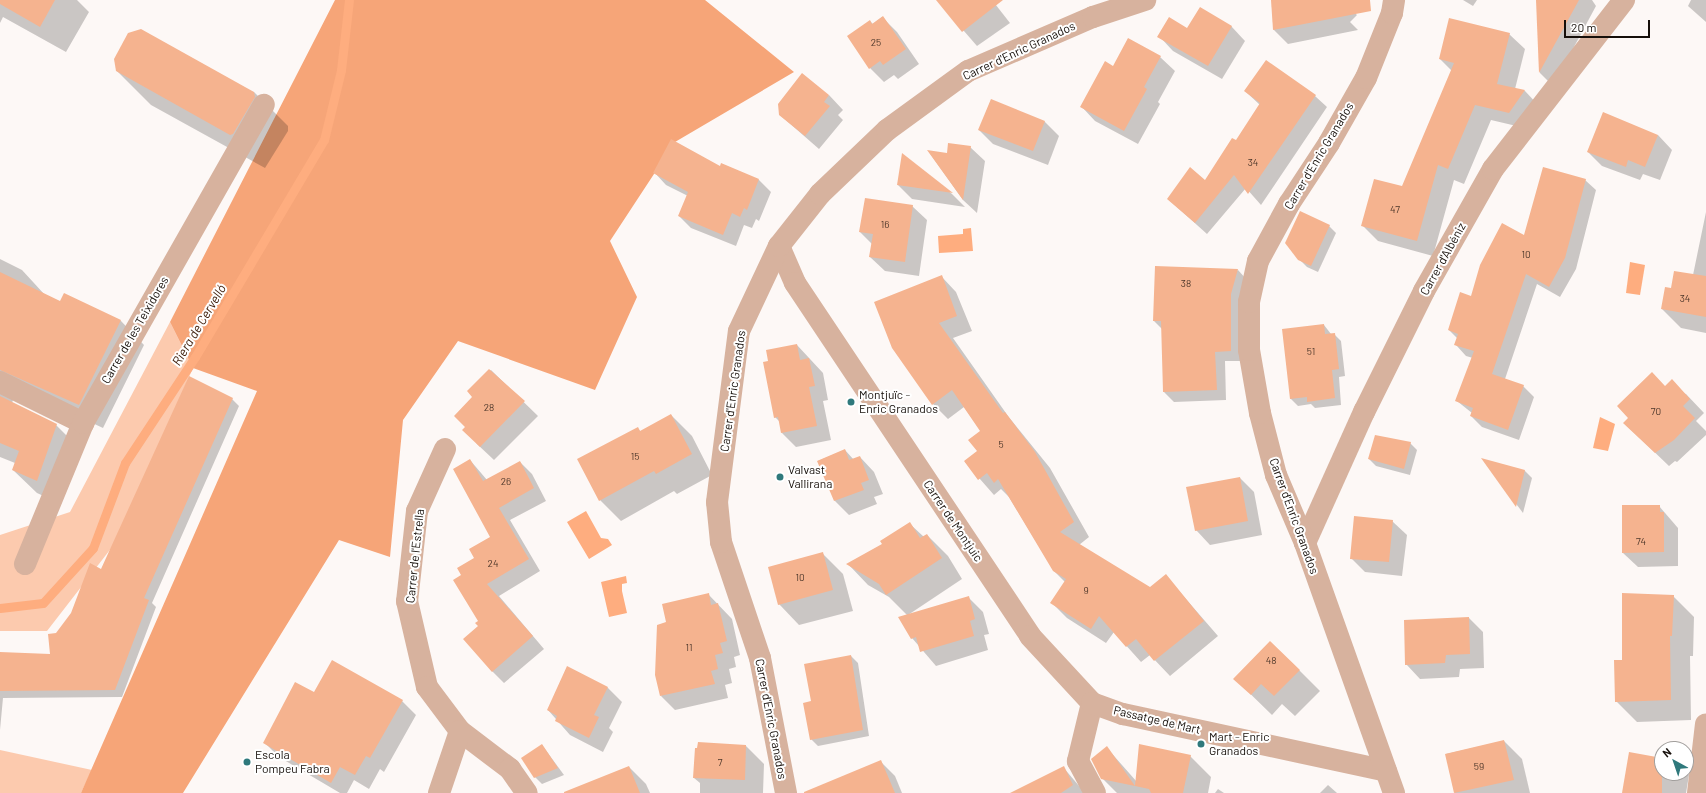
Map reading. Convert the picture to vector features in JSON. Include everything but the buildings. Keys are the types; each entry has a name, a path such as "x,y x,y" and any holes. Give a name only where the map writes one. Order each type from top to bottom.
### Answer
{"street":[{"name":"Carrer d'Enric Granados","path":"786,793 760,658 721,542 717,502 739,331 778,246 820,194 887,130 968,71 1093,17 1144,0"},
{"name":"Carrer d'Enric Granados","path":"1394,0 1392,13 1366,78 1329,143 1289,204 1258,261 1249,302 1249,350 1260,414 1276,475 1305,543 1394,793"},
{"name":"Carrer d'Albéniz","path":"1305,543 1364,412 1424,291 1493,169 1624,0"},
{"name":"Carrer de les Teixidores","path":"25,564 83,422 264,105"},
{"name":"Carrer de Montjuic","path":"778,246 795,283 1030,636 1092,703"},
{"path":"0,382 83,422"},
{"name":"Carrer de l'Estrella","path":"445,448 417,510 407,601 427,687 460,732 510,769 527,793"},
{"path":"1092,703 1078,761 1095,793"},
{"name":"Passatge de Mart","path":"1092,703 1123,714 1386,771"},
{"path":"1698,793 1706,724"},
{"path":"439,793 460,732"}],"shaded area":[{"path":"335,0 705,0 794,72 675,142 610,241 637,297 595,390 458,341 403,420 390,557 339,540 183,793 81,793 257,391 193,368 170,322"},
{"path":"971,228 973,251 939,253 938,236 963,234 963,229"},
{"path":"1630,262 1645,265 1640,295 1626,293"},
{"path":"170,322 193,368 116,542 47,631 0,631 0,535 70,512"},
{"path":"1600,417 1615,424 1608,451 1593,448"},
{"path":"586,511 601,538 608,539 612,545 589,559 567,522"},
{"path":"626,576 627,583 622,584 622,591 627,613 609,617 601,582"},
{"path":"0,750 92,770 81,793 0,793"}],"waterway":[{"name":"Riera de Cervelló","path":"0,608 43,603 93,548 125,463 195,357 324,140 341,70 349,0"}],"place":[{"name":"Montjuïc - Enric Granados","path":"851,402"},
{"name":"Valvast Vallirana","path":"780,477"},
{"name":"Mart - Enric Granados","path":"1201,744"},
{"name":"Escola Pompeu Fabra","path":"247,762"}]}
